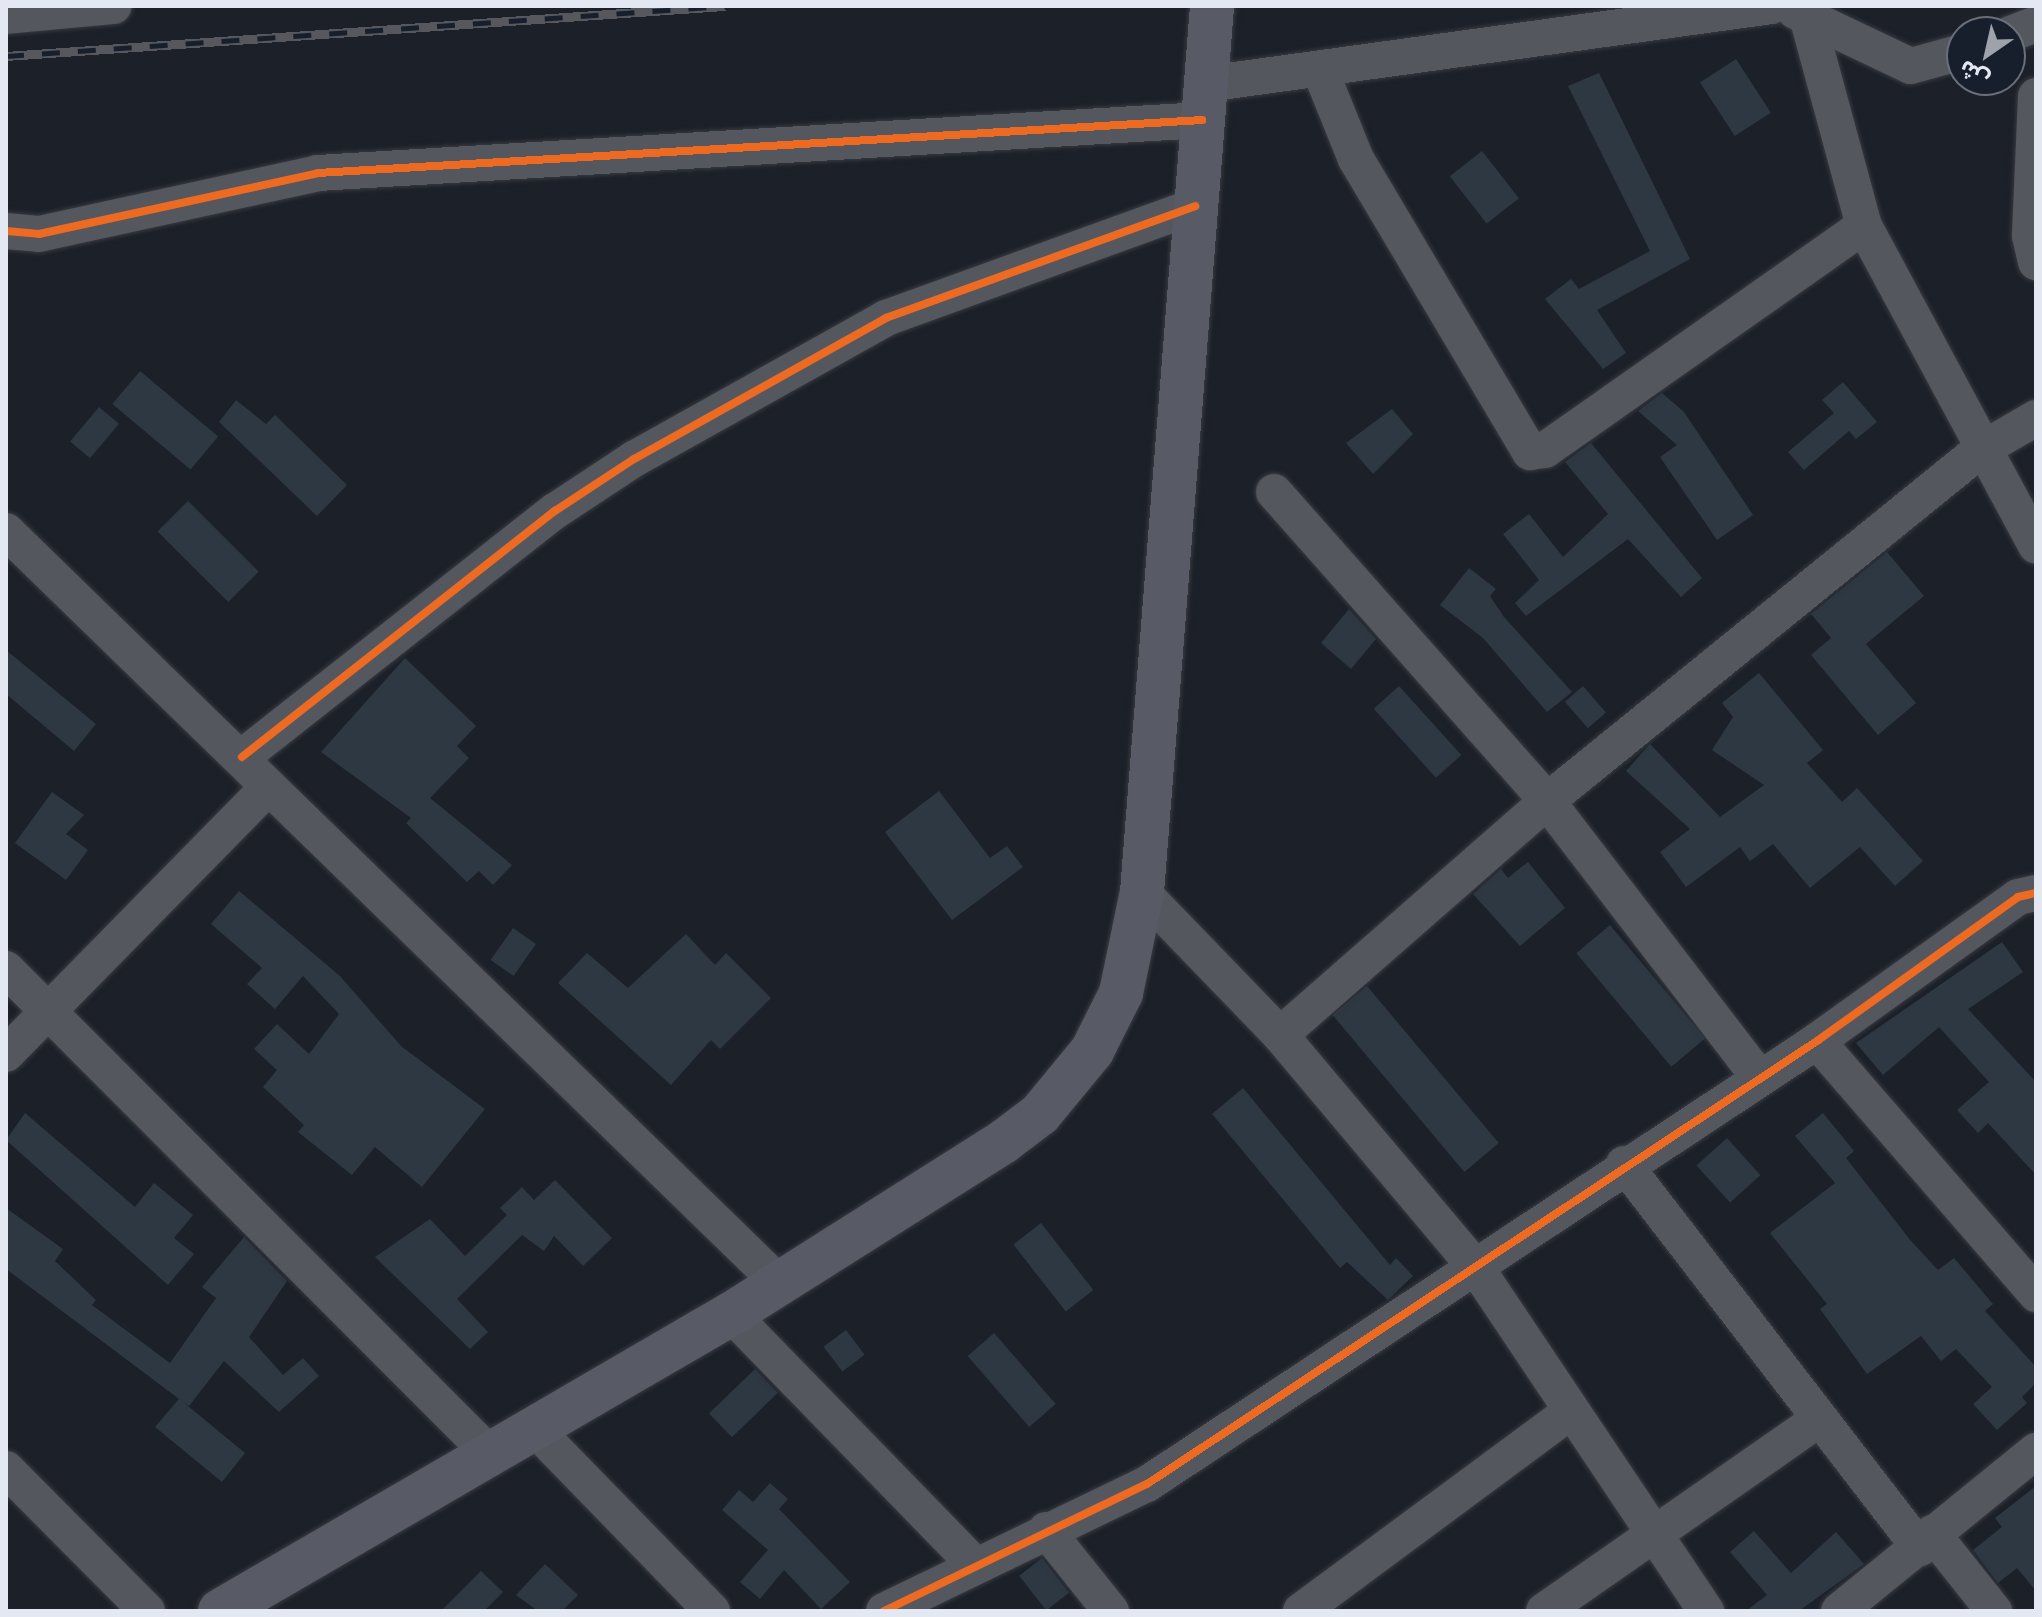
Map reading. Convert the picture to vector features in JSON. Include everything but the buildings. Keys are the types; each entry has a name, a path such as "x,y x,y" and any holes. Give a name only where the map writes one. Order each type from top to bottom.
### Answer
{"main road":[{"path":"221,1611 780,1284 1003,1142 1069,1084 1121,993 1142,892 1212,6"}],"street":[{"path":"6,16 114,6"},
{"path":"6,231 53,231 318,173 1204,102 1320,70 1772,6"},
{"path":"1795,13 1911,66 1946,56"},
{"path":"1795,13 1864,226 1979,451 2036,546"},
{"path":"1320,70 1356,159 1530,452 1545,450 1864,226"},
{"path":"2036,96 2030,236 2036,262"},
{"path":"242,757 555,511 634,459 886,318 1195,206"},
{"path":"1280,1035 1547,801 1979,451 2036,418"},
{"path":"1274,492 1547,801 1759,1077"},
{"path":"6,531 242,757 268,787 780,1284"},
{"path":"6,1054 268,787"},
{"path":"1142,892 1280,1035 1477,1269 1653,1537 1706,1611"},
{"path":"884,1611 972,1562 1147,1484 1477,1269 1624,1164 1817,1041 2018,897 2036,893"},
{"path":"6,969 491,1455"},
{"path":"1817,1041 2036,1294"},
{"path":"1624,1164 1819,1419 1926,1540 1994,1611"},
{"path":"731,1314 972,1562"},
{"path":"1301,1611 1571,1411"},
{"path":"1544,1611 1819,1419"},
{"path":"535,1429 712,1611"},
{"path":"1839,1611 2036,1451"},
{"path":"6,1469 147,1611"},
{"path":"1046,1530 1111,1611"}],"railway":[{"path":"6,56 725,6"}],"cycle path":[{"path":"6,231 39,234 318,173 1202,120"},
{"path":"242,757 555,511 634,459 886,318 1195,206"},
{"path":"884,1611 1147,1484 1817,1041 2018,897 2036,893"}]}
